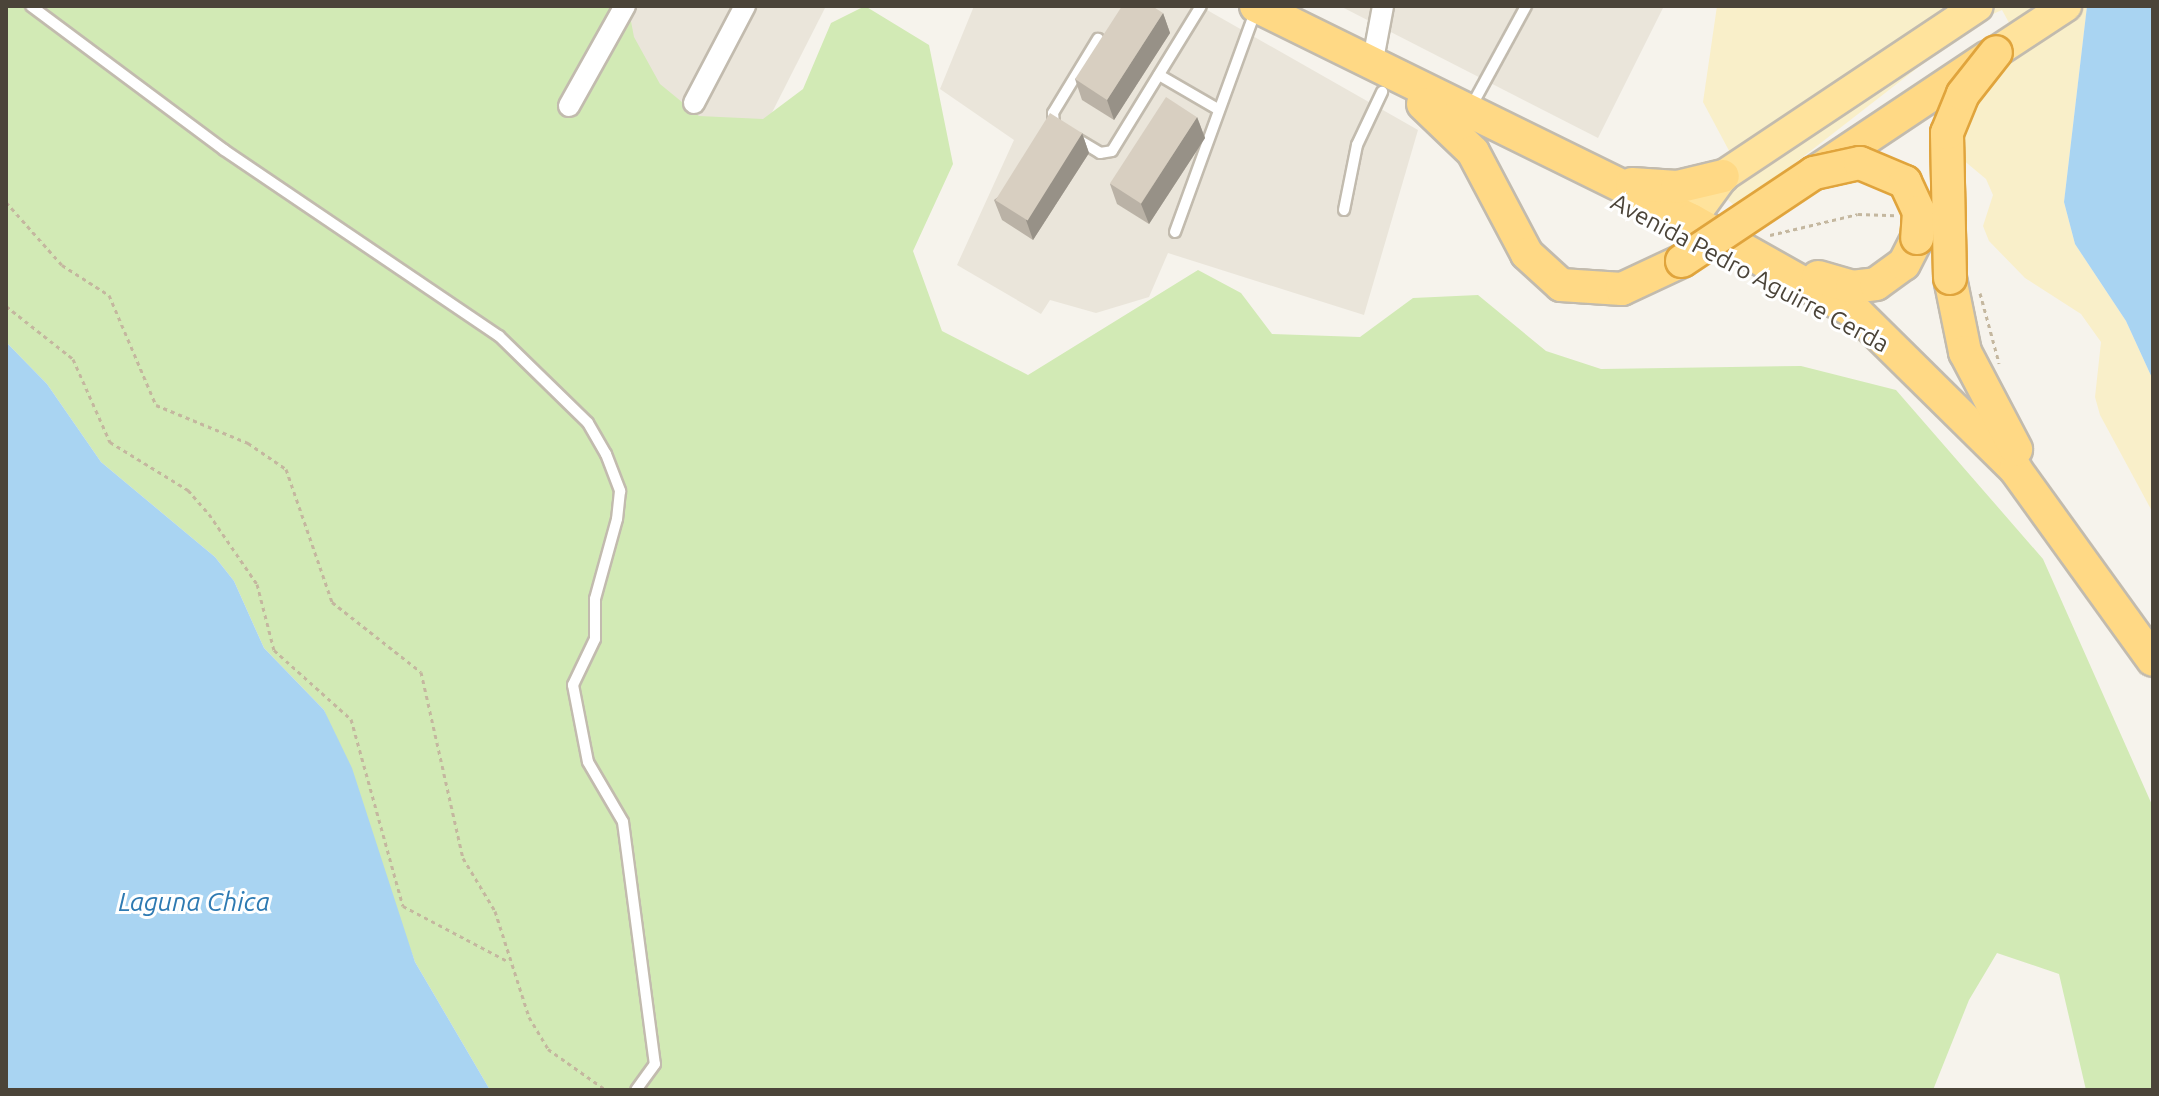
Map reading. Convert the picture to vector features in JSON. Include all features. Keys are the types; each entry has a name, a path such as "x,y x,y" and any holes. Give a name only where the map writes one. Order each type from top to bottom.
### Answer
{"highway":[{"path":"1256,6 1298,28 1377,79 1460,155 1543,273 1581,292 1622,289 1687,239 1814,173 1996,52"},
{"path":"1996,52 1963,94 1947,133 1964,283 1965,352 2042,502"},
{"name":"Avenida Pedro Aguirre Cerda","path":"1377,79 1456,107 1610,179 1687,239 1789,270 1858,314 1898,352"},
{"name":"Avenida Pedro Aguirre Cerda","path":"1456,107 1534,160 1898,352"},
{"path":"1789,270 1842,285 1876,284 1904,264 1914,228 1917,202 1889,170 1860,163 1814,173"},
{"path":"1610,179 1661,187 1723,176"},
{"path":"1898,352 1989,439 2042,502 2153,660"}],"main road":[{"path":"1687,239 1723,176 1978,6"},
{"path":"1996,52 2066,6"}],"street":[{"path":"569,106 625,6"},
{"path":"694,103 745,6"},
{"path":"1377,79 1383,6"}],"lane":[{"path":"31,6 224,150 499,336 588,423 606,454 620,491 617,519 597,587 595,639 573,685 588,762 623,822 655,1064 636,1090"},
{"path":"1098,39 1052,120 1089,146 1112,151 1201,6"},
{"path":"1175,232 1216,108 1256,6"},
{"path":"1456,107 1526,6"},
{"path":"1159,75 1216,108"},
{"path":"1344,210 1357,145 1377,79"}],"path":[{"path":"6,202 62,265 109,295 156,405 248,443 286,469 332,602 421,672 463,858 495,911 509,962 548,1049 606,1090"},
{"path":"1758,232 1801,232 1871,213 1914,228"},
{"path":"1964,283 2004,378"},
{"path":"6,306 73,359 110,442 188,490 209,514 257,584 274,650 351,719 403,906 509,962"}],"shaded area":[{"path":"601,6 826,6 756,144 697,154"},
{"path":"974,6 1200,6 1418,130 1364,315 1168,253 1149,297 1096,313 1050,300 1041,314 957,265 1014,140 940,89"},
{"path":"1340,6 1664,6 1598,138"}],"green space":[{"path":"6,6 628,6 634,37 660,84 699,116 763,119 803,89 831,23 865,6 929,45 953,164 913,251 942,331 1028,375 1198,270 1241,293 1272,334 1360,337 1413,298 1478,295 1546,351 1601,369 1801,366 1896,390 2043,559 2153,807 2153,1090 2086,1090 2059,974 1997,953 1969,1000 1933,1090 490,1090 415,962 324,710 264,648 234,581 215,557 101,462 47,384 6,342"}],"sand":[{"path":"1717,6 2087,6 2064,202 2075,244 2126,321 2153,380 2153,513 2100,415 2095,397 2101,342 2081,314 2025,278 1989,241 1983,226 1993,195 1986,179 1944,144 2013,30 2002,10 1979,20 1737,208 1726,198 1734,160 1703,102"}],"water":[{"path":"2087,6 2153,6 2153,380 2126,321 2075,244 2064,202"},
{"name":"Laguna Chica","path":"6,342 47,384 101,462 215,557 234,581 264,648 324,710 352,768 415,962 490,1090 6,1090"}],"building":[{"path":"1122,6 1152,6 1163,13 1107,100 1075,79"},
{"path":"1166,97 1197,117 1141,204 1110,183"},
{"path":"1050,113 1082,133 1028,220 995,200"}]}
